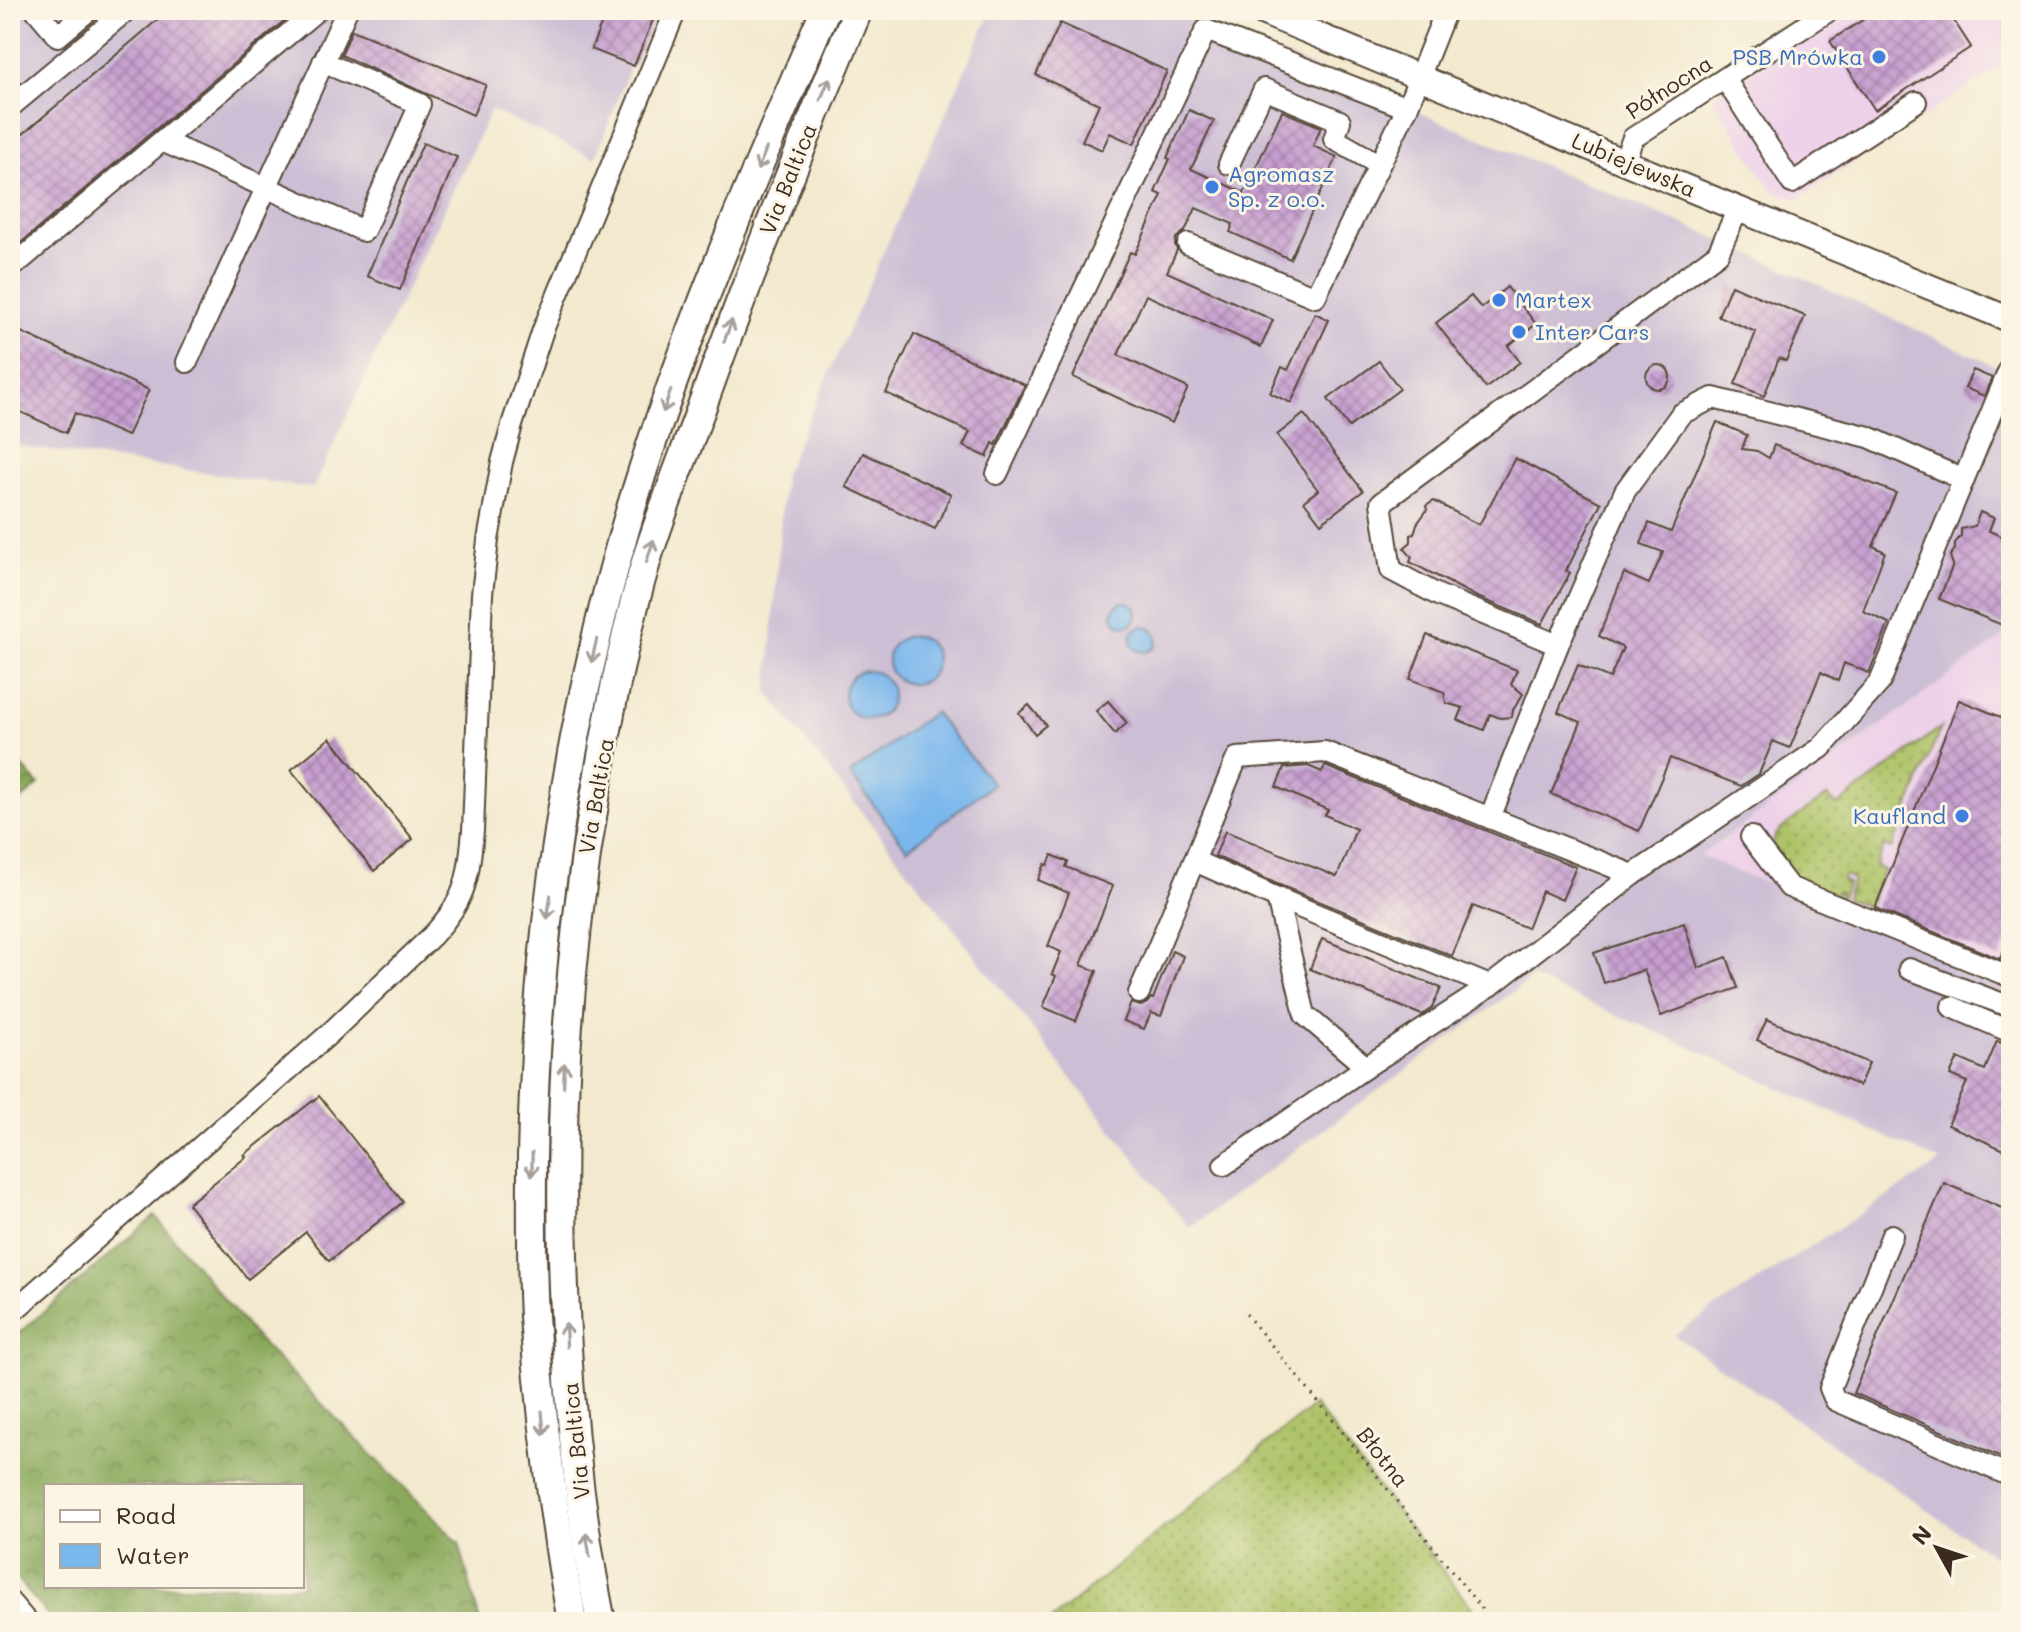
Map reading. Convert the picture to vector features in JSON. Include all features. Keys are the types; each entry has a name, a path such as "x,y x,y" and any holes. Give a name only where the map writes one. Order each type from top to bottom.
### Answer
{"highway":[{"name":"Via Baltica","path":"572,1622 545,1441 534,1314 532,1232 536,1043 546,929 560,828 594,648 637,490 693,328 825,10"},
{"name":"Via Baltica","path":"601,1622 571,1412 562,1222 566,1044 587,846 604,743 648,555 735,313 858,10"}],"main road":[{"name":"Lubiejewska","path":"1257,10 2011,320"}],"street":[{"path":"36,10 58,36 89,10"},
{"path":"10,107 127,10"},
{"path":"10,269 317,10"},
{"path":"187,362 347,10"},
{"path":"10,1314 328,1035 433,935 461,898 470,862 473,831 482,594 502,462 543,330 676,10"},
{"path":"1188,244 1315,297 1407,108 1446,10"},
{"name":"Północna","path":"1624,161 1633,138 1830,10"},
{"path":"997,474 1206,30 1407,108"},
{"path":"162,141 364,231 420,104 323,62"},
{"path":"1725,79 1792,183 1916,102"},
{"path":"1229,164 1264,89 1340,121 1334,139 1378,164"},
{"path":"1558,645 1438,595 1391,570 1381,503 1718,253 1738,209"},
{"path":"1224,1165 1490,986 1633,875 1821,748 1880,682 2011,365"},
{"path":"1490,818 1558,645 1625,491 1681,414 1713,398 1869,437 1964,480"},
{"path":"1139,993 1237,758 1325,752 1633,875"},
{"path":"1751,837 1789,887 2011,977"},
{"path":"1195,861 1490,986"},
{"path":"1277,898 1305,1015 1366,1067"},
{"path":"1909,969 2011,1007"},
{"path":"1952,1007 2011,1032"},
{"path":"1892,1235 1830,1388 1835,1400 2011,1476"},
{"path":"10,1602 27,1622"}],"path":[{"name":"Błotna","path":"1246,1314 1492,1622"}],"shaded area":[{"path":"10,10 652,10 595,158 491,110 313,488 10,445"},
{"path":"992,10 1178,10 1705,233 2011,373 2011,615 2003,637 1700,856 2011,984 2011,1568 1674,1335 1941,1162 1532,978 1189,1228 768,693 784,474"},
{"path":"1847,10 2011,10 2011,60 1797,199 1772,191 1712,97"},
{"path":"2011,615 2011,984 1700,856 2002,638"}],"green space":[{"path":"1941,727 1892,849 1884,846 1876,866 1884,870 1868,907 1846,899 1853,879 1845,875 1842,880 1848,883 1841,900 1838,899 1840,893 1837,892 1835,898 1792,878 1776,857 1779,854 1774,854 1776,835 1827,796 1837,806"},
{"path":"10,752 39,785 10,809"},
{"path":"155,1216 252,1333 459,1543 480,1622 54,1622 10,1571 10,1341"},
{"path":"1314,1405 1483,1622 1049,1622"}],"water":[{"path":"1125,602 1134,605 1137,614 1134,623 1125,626 1116,623 1113,614 1116,605"},
{"path":"1144,626 1153,630 1157,639 1153,648 1144,652 1135,648 1131,639 1135,630"},
{"path":"912,636 929,643 936,660 929,677 912,684 895,677 888,660 895,643"},
{"path":"868,671 885,678 892,695 885,712 868,719 851,712 844,695 851,678"},
{"path":"934,712 993,784 907,849 850,774"}],"building":[{"path":"169,10 297,10 10,252 10,145"},
{"path":"607,10 657,10 634,66 591,49"},
{"path":"1878,10 1947,10 1971,47 1875,110 1830,41"},
{"path":"1060,23 1167,71 1134,144 1110,133 1102,150 1082,141 1099,104 1036,75"},
{"path":"352,30 486,85 473,115 341,55"},
{"path":"1189,110 1214,121 1191,169 1244,193 1282,111 1321,127 1313,146 1337,157 1290,259 1230,232 1233,224 1196,208 1185,231 1176,238 1177,250 1167,272 1273,320 1261,347 1146,295 1118,355 1188,388 1172,423 1073,377 1130,252 1135,254 1162,195 1155,192"},
{"path":"423,143 457,157 400,290 367,276"},
{"path":"1731,285 1805,316 1786,361 1779,358 1764,396 1735,384 1756,332 1718,316"},
{"path":"1507,287 1536,324 1508,346 1520,362 1486,388 1436,323 1471,296 1481,308"},
{"path":"1315,313 1329,320 1291,403 1270,393 1282,367 1288,370"},
{"path":"10,327 149,390 127,436 75,413 66,433 10,407"},
{"path":"914,334 1025,385 987,457 963,446 970,432 886,393"},
{"path":"1379,361 1400,389 1349,427 1328,399"},
{"path":"1658,365 1669,372 1670,377 1663,388 1658,389 1647,382 1646,377 1653,366"},
{"path":"1973,370 1992,378 1984,396 1965,388"},
{"path":"1304,414 1363,491 1321,523 1304,501 1318,490 1277,435"},
{"path":"1717,422 1747,435 1742,449 1757,451 1769,458 1774,445 1896,493 1873,546 1885,552 1863,611 1889,623 1869,673 1844,663 1838,681 1821,672 1790,748 1773,741 1759,774 1741,786 1670,758 1639,831 1551,794 1581,722 1558,712 1578,665 1610,678 1623,648 1599,636 1624,573 1649,584 1663,552 1641,544 1649,523 1671,532"},
{"path":"863,453 951,494 935,529 846,487"},
{"path":"1515,458 1601,503 1566,571 1570,573 1542,624 1475,596 1410,562 1412,557 1404,548 1411,542 1411,535 1427,510 1426,506 1434,501 1479,525"},
{"path":"1980,512 1994,518 1989,531 2011,540 2011,604 2002,625 1939,599 1953,565 1950,556 1961,536 1961,529 1975,526"},
{"path":"1427,635 1517,670 1511,684 1523,694 1512,717 1500,718 1490,714 1484,730 1458,720 1463,708 1446,703 1444,692 1410,679"},
{"name":"Kaufland","path":"1959,700 2011,721 2011,933 2000,959 1875,908"},
{"path":"1108,701 1127,723 1115,734 1096,711"},
{"path":"1029,705 1046,725 1035,734 1019,713"},
{"path":"330,738 413,839 374,871 291,770"},
{"path":"1308,766 1322,772 1325,766 1576,867 1562,900 1542,891 1527,928 1473,906 1452,956 1215,856 1225,831 1337,877 1356,829 1325,815 1328,810 1276,787 1284,768"},
{"path":"1052,855 1068,862 1066,867 1113,886 1081,965 1097,971 1076,1021 1043,1007 1056,976 1052,974 1061,952 1048,946 1069,893 1038,880"},
{"path":"1684,923 1698,968 1727,957 1738,988 1661,1016 1644,970 1604,983 1594,953"},
{"path":"1322,939 1441,988 1432,1008 1422,1015 1310,969"},
{"path":"1172,951 1183,956 1161,1016 1151,1013 1144,1029 1124,1021 1131,1003 1141,1006 1153,999"},
{"path":"1767,1019 1869,1063 1859,1086 1757,1040"},
{"path":"1997,1041 2011,1047 2011,1153 1948,1125 1967,1082 1950,1075 1958,1058 1985,1070"},
{"path":"319,1096 403,1202 329,1261 306,1232 248,1279 188,1204"},
{"path":"1944,1183 2011,1212 2011,1461 1853,1393"}],"place":[{"name":"PSB Mrówka","path":"1879,57"},
{"name":"Agromasz Sp. z o.o.","path":"1212,187"},
{"name":"Martex","path":"1499,300"},
{"name":"Inter Cars","path":"1519,332"},
{"name":"Kaufland","path":"1962,816"}]}
